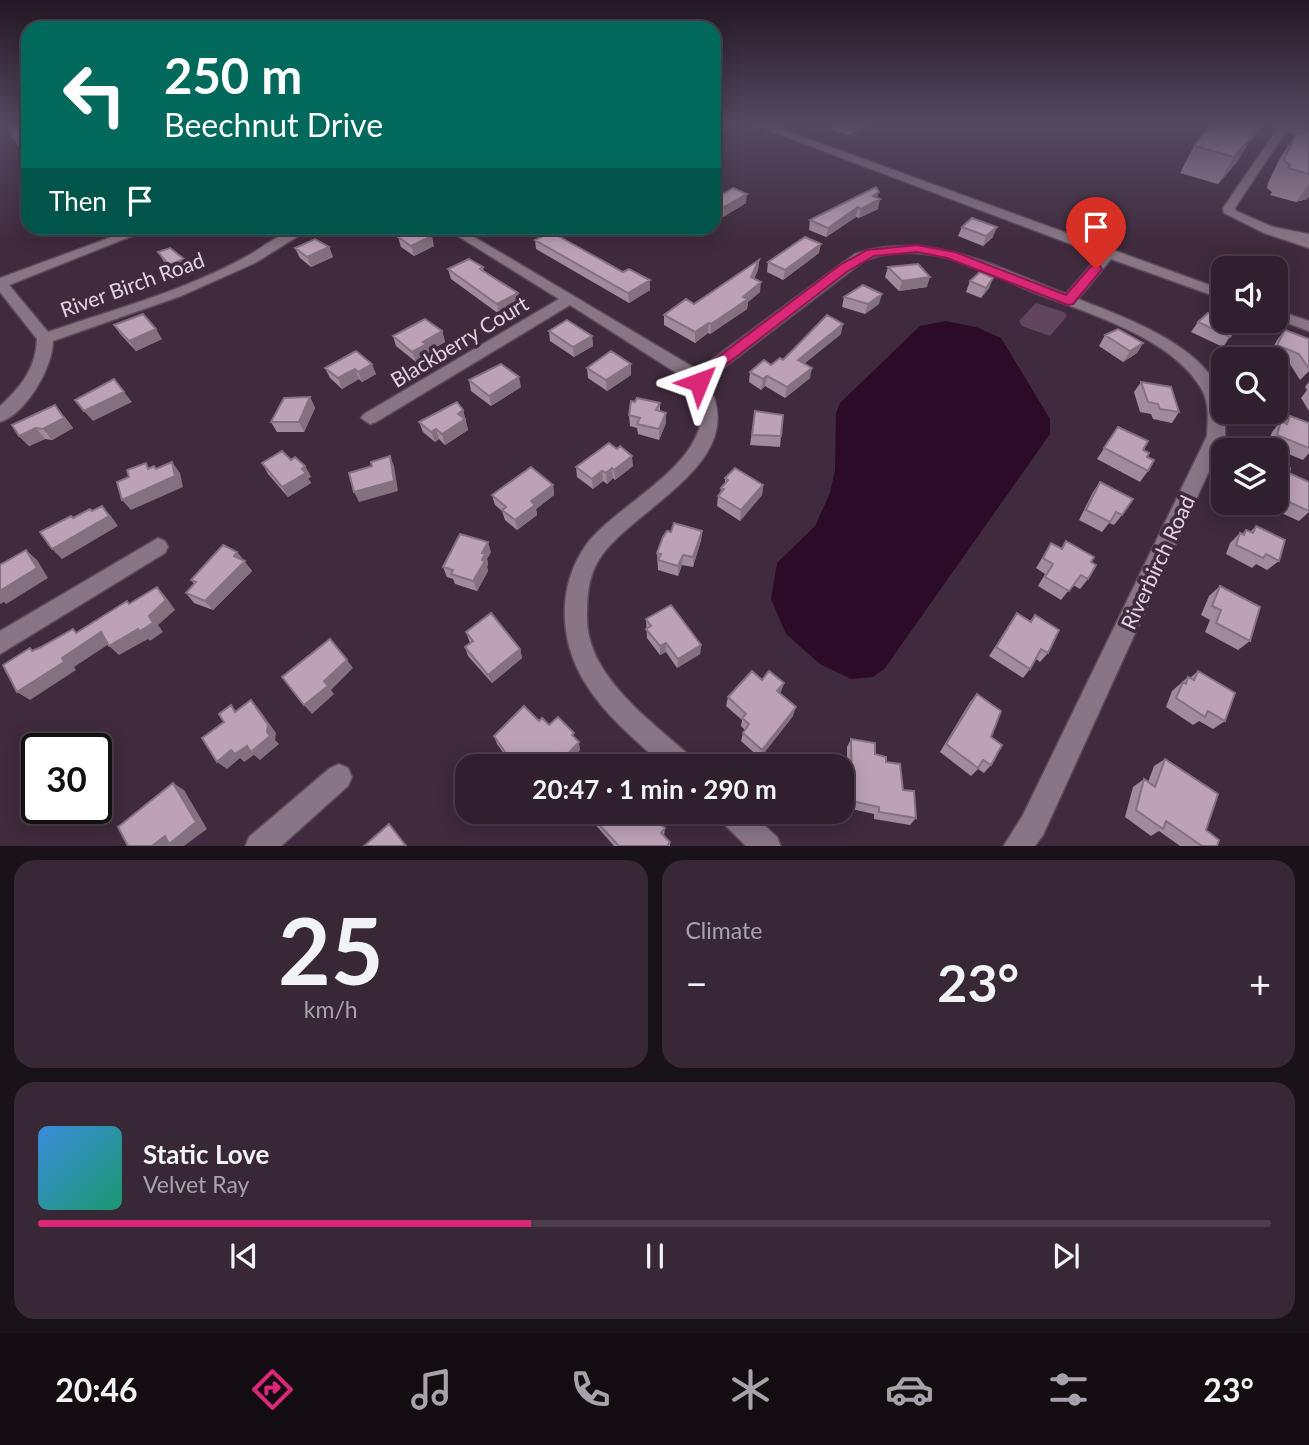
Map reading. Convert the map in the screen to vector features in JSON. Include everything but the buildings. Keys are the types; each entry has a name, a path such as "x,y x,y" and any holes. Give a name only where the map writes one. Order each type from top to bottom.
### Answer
{"street":[{"path":"865,164 1211,291"},
{"path":"1258,164 1229,208 1230,213 1235,218 1309,244"},
{"path":"1269,230 1309,238"},
{"path":"0,416 15,402 41,366 46,338 0,283 127,235"},
{"name":"River Birch Road","path":"46,338 132,310 215,276 292,235"},
{"path":"464,235 685,368 697,379 711,417 709,433 701,450 689,465 604,537 592,551 577,591 577,634 584,658 609,695 670,754"},
{"name":"Riverbirch Road","path":"697,379 860,257 883,250 917,249 950,255 1144,333 1180,355 1208,384 1217,404 1219,423 1210,449 1039,812 1017,846"},
{"path":"1068,301 1109,253"},
{"name":"Blackberry Court","path":"370,418 570,299"},
{"path":"1288,318 1309,326"},
{"path":"0,642 158,547"},
{"path":"259,846 339,777"},
{"path":"743,824 767,846"}],"shaded area":[{"path":"1036,303 1064,312 1067,316 1050,336 1022,326 1019,321"},
{"path":"946,321 976,327 1001,338 1050,419 1050,434 885,668 873,677 851,679 820,664 786,634 771,599 777,563 815,526 830,493 835,470 836,413 840,403 920,326"}],"route":[{"path":"699,382 697,379 844,268 860,257 872,253 901,248 950,255 974,262 1068,301 1096,269"}]}
